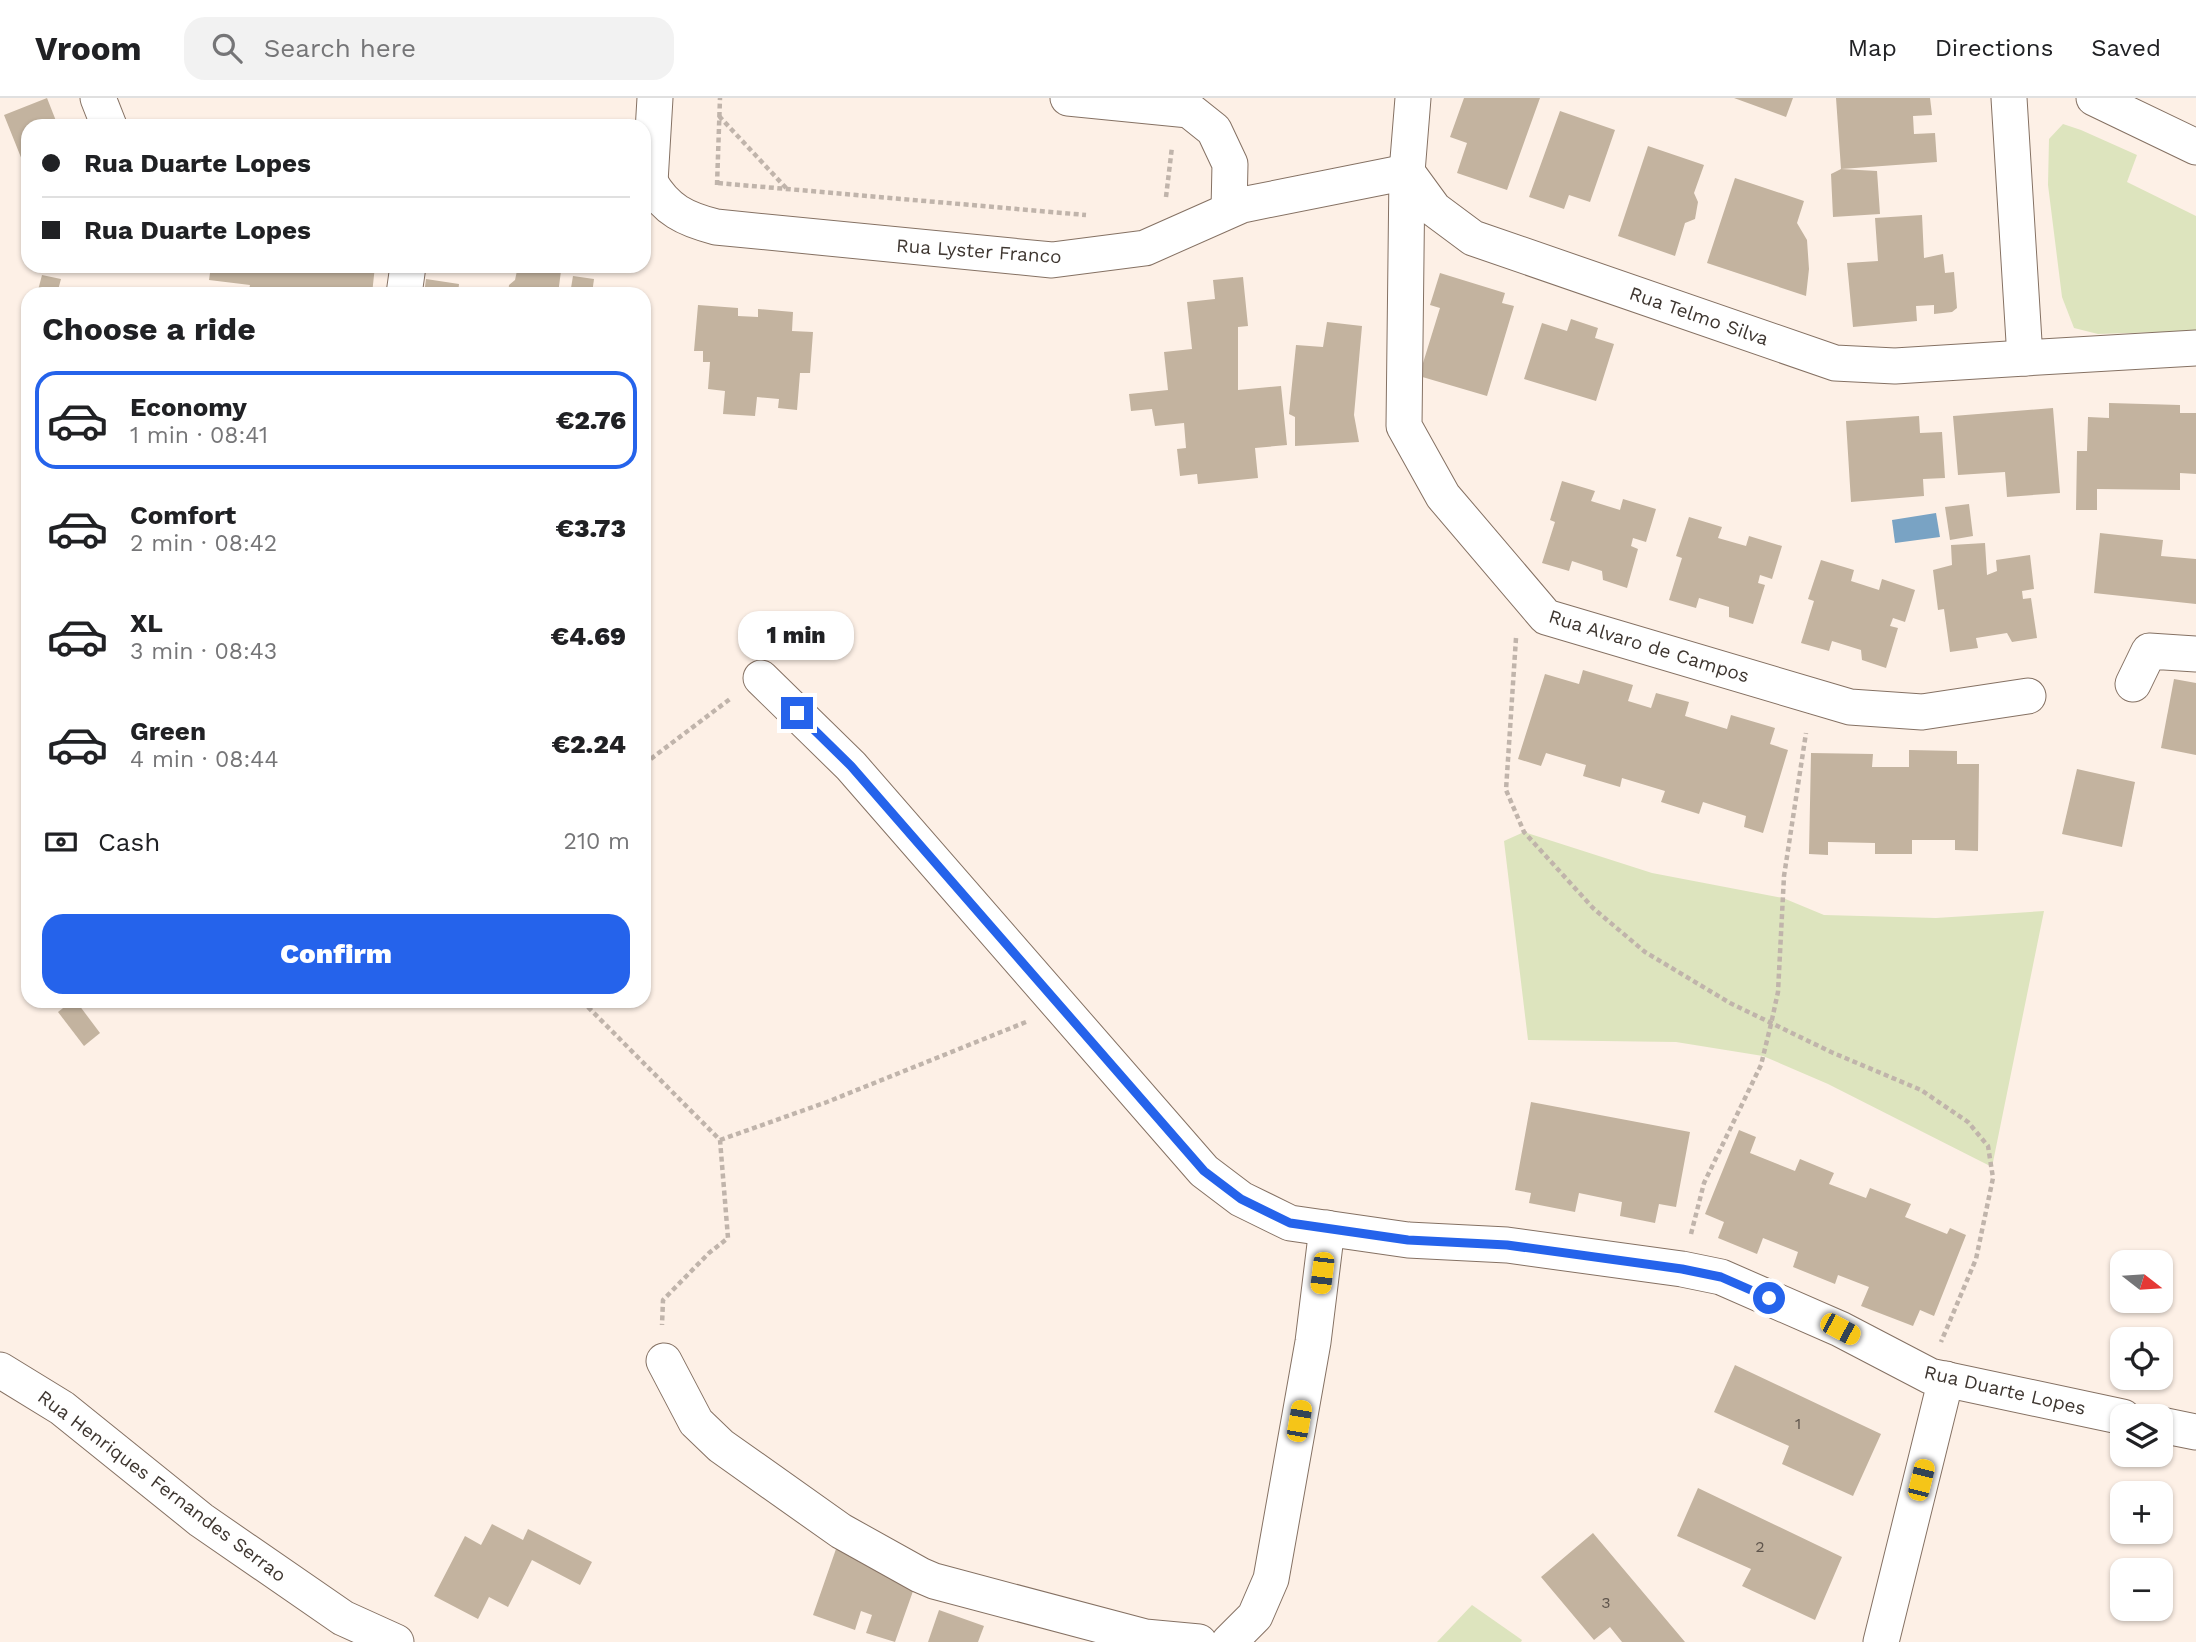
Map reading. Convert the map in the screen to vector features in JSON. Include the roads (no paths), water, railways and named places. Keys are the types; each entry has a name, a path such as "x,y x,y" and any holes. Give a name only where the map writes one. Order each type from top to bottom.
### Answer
{"street":[{"path":"98,98 106,119"},
{"path":"651,142 655,98"},
{"path":"1068,98 1218,114 1230,164 1229,210"},
{"name":"Rua Alvaro de Campos","path":"1413,98 1407,172 1404,426 1443,496 1519,589 1546,617 1850,707 1922,712 2028,696"},
{"path":"2009,98 2025,358"},
{"path":"2094,98 2196,147"},
{"name":"Rua Lyster Franco","path":"651,189 688,219 716,228 1052,260 1145,248 1242,205 1407,172"},
{"name":"Rua Telmo Silva","path":"1407,172 1434,209 1473,238 1835,363 1895,366 2196,348"},
{"path":"2133,684 2149,651 2196,654"},
{"name":"Rua Duarte Lopes","path":"761,678 851,766 1204,1171 1241,1199 1290,1223 1408,1240 1507,1245 1682,1269 1721,1277 1840,1329 1938,1378 2110,1414"},
{"path":"1229,1642 1255,1616 1271,1579 1313,1342 1327,1228"},
{"path":"664,1362 696,1422 721,1446 841,1531 920,1575 1145,1637 1199,1642"},
{"name":"Rua Henriques Fernandes Serrao","path":"0,1370 62,1408 201,1520 343,1618 396,1642"},
{"path":"1881,1642 1938,1378"},
{"path":"2173,1427 2196,1432"}],"water":[{"path":"1936,513 1940,537 1895,543 1892,520"}]}
